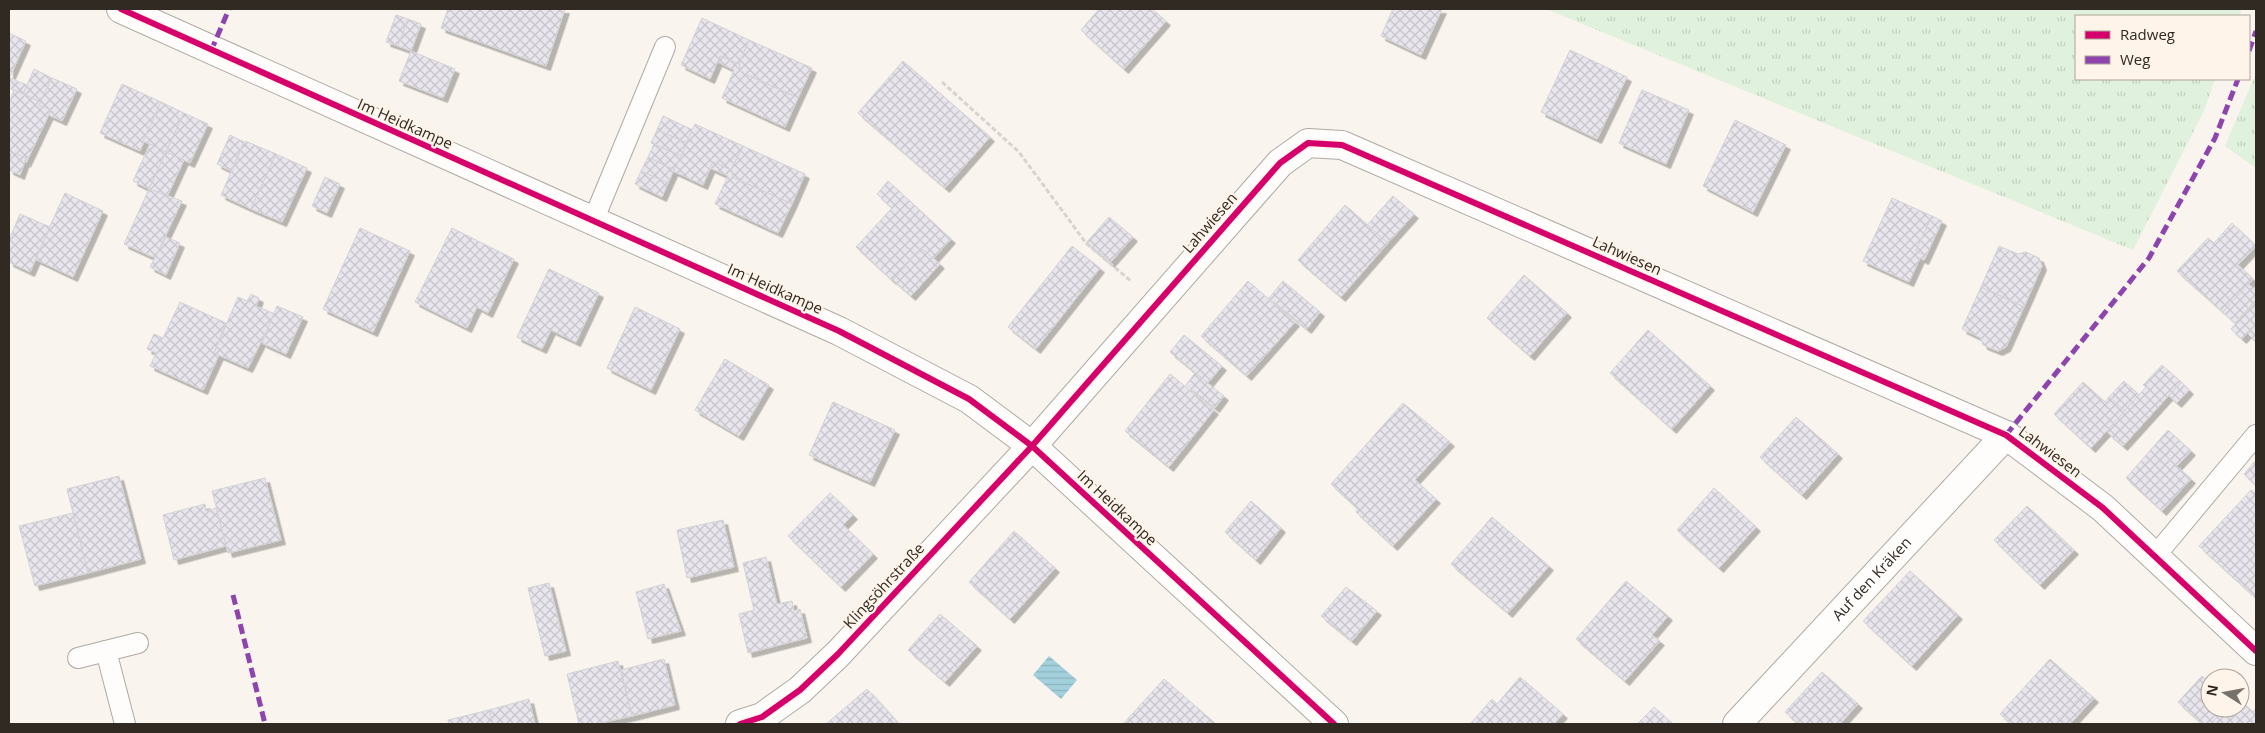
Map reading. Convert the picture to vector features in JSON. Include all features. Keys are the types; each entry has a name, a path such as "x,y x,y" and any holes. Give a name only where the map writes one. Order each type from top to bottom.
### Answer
{"street":[{"name":"Im Heidkampe","path":"121,9 839,331 969,399 1032,446 1334,724"},
{"name":"Lahwiesen","path":"1032,446 1280,163 1308,143 1342,145 2006,435 2103,508 2256,650"},
{"name":"Auf den Kräken","path":"1737,724 2006,435"},
{"name":"Klingsöhrstraße","path":"740,724 762,717 800,690 838,654 1032,446"}],"lane":[{"path":"593,221 665,47"},
{"path":"2155,556 2256,435"},
{"path":"78,658 138,643"},
{"path":"106,651 125,724"}],"path":[{"path":"942,82 1019,152 1086,243 1156,304"}],"green space":[{"path":"1546,9 2242,9 2239,15 2075,15 2075,80 2215,80 2204,111 2133,250"},
{"path":"2256,73 2256,168 2225,146"}],"water":[{"path":"1049,656 1077,680 1061,699 1033,675"}],"building":[{"path":"448,9 565,9 546,66 441,28"},
{"path":"1099,9 1152,9 1166,21 1124,69 1081,30"},
{"path":"1393,9 1442,9 1421,55 1381,36"},
{"path":"396,15 408,19 398,46 386,42"},
{"path":"702,18 749,40 739,64 720,56 710,79 681,65"},
{"path":"408,19 421,24 411,51 398,46"},
{"path":"9,33 26,41 9,79"},
{"path":"749,40 812,68 798,98 741,72 739,64"},
{"path":"1570,50 1627,77 1597,139 1541,112"},
{"path":"411,51 455,69 443,98 399,81"},
{"path":"720,56 739,64 741,72 798,98 785,127 722,98 734,70 718,62"},
{"path":"903,61 990,137 945,188 858,113"},
{"path":"34,69 52,78 41,102 23,94"},
{"path":"10,78 27,85 23,94 9,88"},
{"path":"52,78 77,89 62,121 49,115 51,110 39,105"},
{"path":"122,84 161,102 140,151 100,133"},
{"path":"14,90 41,102 39,105 51,110 26,163 26,158 12,152 9,159 9,103"},
{"path":"1642,90 1689,110 1666,164 1619,143"},
{"path":"161,102 184,113 166,152 143,141"},
{"path":"184,113 208,124 190,163 166,152"},
{"path":"663,116 693,130 687,143 657,130"},
{"path":"1735,120 1786,145 1753,212 1703,186"},
{"path":"695,124 743,146 731,170 713,162 703,185 673,171"},
{"path":"657,130 687,143 681,156 651,143"},
{"path":"230,135 244,142 231,171 217,164"},
{"path":"245,141 276,154 251,209 221,195"},
{"path":"150,144 166,152 149,189 133,181"},
{"path":"654,144 681,156 674,170 648,157"},
{"path":"743,146 805,174 792,204 734,178 731,170"},
{"path":"12,152 26,158 20,175 9,170 9,159"},
{"path":"166,152 184,160 167,197 149,189"},
{"path":"276,154 307,168 282,222 251,209"},
{"path":"648,157 674,170 668,183 641,171"},
{"path":"713,162 731,170 734,178 792,204 778,233 715,204 728,176 710,168"},
{"path":"641,171 668,183 662,197 635,184"},
{"path":"325,177 340,184 327,213 312,206"},
{"path":"888,181 951,239 933,259 921,248 892,280 856,247 892,208 877,194"},
{"path":"149,189 182,201 155,258 124,244"},
{"path":"65,193 103,211 73,277 35,259"},
{"path":"1393,196 1414,214 1388,243 1367,225"},
{"path":"1892,198 1932,216 1916,251 1926,256 1924,260 1920,258 1909,282 1863,261"},
{"path":"1345,205 1388,243 1341,297 1298,260"},
{"path":"20,214 50,227 30,272 9,262 9,240"},
{"path":"1932,216 1942,221 1926,256 1916,251"},
{"path":"1109,217 1133,237 1110,263 1086,243"},
{"path":"2232,223 2256,246 2238,265 2253,279 2223,312 2177,271 2208,238 2214,243"},
{"path":"360,228 410,251 373,332 323,309"},
{"path":"452,228 514,259 488,313 477,307 467,328 415,302"},
{"path":"166,237 180,243 166,275 150,267"},
{"path":"1072,246 1100,268 1036,349 1008,327"},
{"path":"1999,246 2018,254 2026,252 2039,258 2042,266 2024,307 1981,287"},
{"path":"921,248 940,264 911,296 893,280"},
{"path":"549,269 599,293 576,342 551,330 542,349 517,337"},
{"path":"1524,275 1567,313 1530,356 1487,318"},
{"path":"1248,281 1295,322 1247,376 1201,336"},
{"path":"1283,281 1320,312 1307,329 1269,298"},
{"path":"2248,284 2256,291 2256,300 2235,323 2223,312"},
{"path":"1981,287 2024,307 2006,347 1998,351 1983,345 1981,338 1962,329"},
{"path":"251,294 259,298 256,306 275,314 248,368 214,353 238,297 247,301"},
{"path":"180,302 226,323 214,353 219,355 203,390 150,366 156,353 147,349 154,334 163,338"},
{"path":"2255,302 2256,324 2242,339 2231,329"},
{"path":"277,306 303,317 286,354 262,343"},
{"path":"635,307 680,329 651,390 607,368"},
{"path":"2256,324 2256,342 2248,334"},
{"path":"1648,330 1710,386 1672,429 1610,373"},
{"path":"1184,335 1222,366 1208,383 1170,352"},
{"path":"725,359 769,385 739,436 695,410"},
{"path":"2162,365 2181,382 2123,446 2106,431 2146,387 2143,385"},
{"path":"1195,373 1224,396 1215,408 1186,385"},
{"path":"1170,374 1214,410 1169,467 1125,431"},
{"path":"2124,381 2139,395 2124,411 2109,397"},
{"path":"2083,382 2105,402 2109,397 2125,411 2091,448 2054,414"},
{"path":"2181,382 2189,390 2177,403 2169,396"},
{"path":"833,402 895,430 870,482 809,455"},
{"path":"1403,403 1450,442 1415,480 1436,499 1393,546 1356,512 1358,509 1331,484"},
{"path":"1796,417 1838,454 1802,495 1760,457"},
{"path":"2168,430 2179,440 2166,456 2191,479 2162,511 2126,478"},
{"path":"2179,440 2191,451 2177,466 2166,456"},
{"path":"2256,462 2256,486 2244,474"},
{"path":"119,476 141,559 88,573 67,489"},
{"path":"265,478 281,540 228,553 212,491"},
{"path":"1714,488 1756,527 1719,568 1677,530"},
{"path":"2251,490 2256,494 2256,593 2254,596 2199,546"},
{"path":"830,493 853,515 843,525 873,554 841,587 788,536"},
{"path":"1251,501 1281,528 1256,560 1225,532"},
{"path":"205,504 206,511 216,508 226,546 174,560 163,515"},
{"path":"2027,506 2074,550 2040,585 1994,540"},
{"path":"73,513 88,573 35,586 19,526"},
{"path":"1492,517 1549,566 1508,613 1451,564"},
{"path":"723,520 734,567 687,578 677,530"},
{"path":"1014,531 1055,568 1010,619 969,582"},
{"path":"766,557 777,604 792,601 794,611 800,609 807,638 748,653 739,614 754,610 743,563"},
{"path":"1910,571 1958,615 1912,666 1863,621"},
{"path":"1626,581 1668,616 1652,635 1660,641 1625,681 1576,639"},
{"path":"549,583 566,651 545,656 528,588"},
{"path":"664,584 681,631 648,639 636,592"},
{"path":"1346,587 1377,611 1352,641 1321,616"},
{"path":"940,614 977,646 945,682 908,650"},
{"path":"664,659 675,705 632,716 621,670"},
{"path":"2050,659 2086,691 2060,719 2066,724 2011,724 2000,714"},
{"path":"618,661 632,716 596,724 579,724 567,674"},
{"path":"1822,672 1858,704 1840,724 1799,724 1785,712"},
{"path":"1520,677 1563,714 1554,724 1470,724 1492,699 1497,704"},
{"path":"2200,678 2200,718 2216,718 2211,724 2202,724 2178,702"},
{"path":"1164,679 1216,724 1123,724"},
{"path":"867,689 898,723 826,724"},
{"path":"2086,691 2094,698 2070,724 2066,724 2060,719"},
{"path":"529,699 535,724 493,724 489,710"},
{"path":"1654,707 1673,724 1637,724"},
{"path":"2256,708 2256,724 2211,724 2216,718 2250,718 2250,709 2253,712"},
{"path":"489,710 493,724 449,724 448,720"}],"marked path":[{"path":"211,51 229,9"},
{"path":"2250,48 2256,31"},
{"path":"2006,435 2149,258 2215,138 2238,80"},
{"path":"233,595 265,724"}],"cycle path":[{"path":"121,9 839,331 969,399 1032,446 1334,724"},
{"path":"740,724 762,717 800,690 838,654 1032,446 1280,163 1308,143 1342,145 2006,435 2103,508 2256,651"}]}
